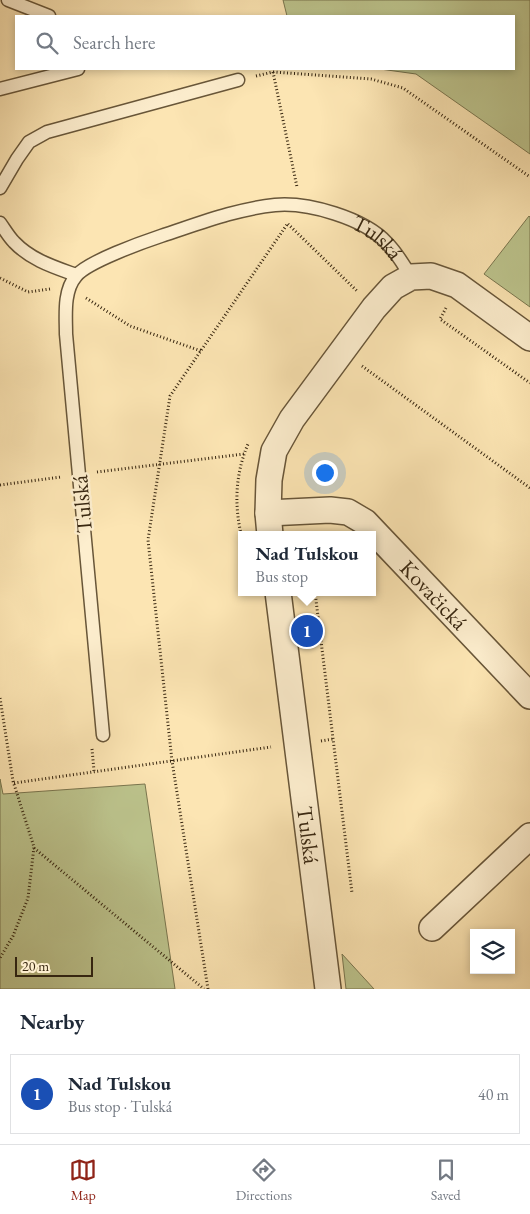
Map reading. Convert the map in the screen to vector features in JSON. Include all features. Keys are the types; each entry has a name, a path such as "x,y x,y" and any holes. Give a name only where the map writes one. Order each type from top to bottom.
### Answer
{"street":[{"name":"Tulská","path":"269,524 268,480 274,451 292,419 374,308 393,287 410,277 431,276 457,285 530,338"},
{"name":"Kovačická","path":"269,524 330,510 348,512 366,522 374,531"},
{"name":"Kovačická","path":"376,533 530,696"},
{"name":"Tulská","path":"279,596 328,989"},
{"path":"432,928 530,836"}],"lane":[{"path":"13,1 47,15"},
{"path":"0,89 74,70"},
{"path":"0,188 29,142 47,132 238,80"},
{"name":"Tulská","path":"103,735 66,334 68,292 76,275 115,254 202,223 277,205 320,210 365,226 386,241 398,255 410,277"},
{"path":"0,223 14,242 29,255 45,264 76,275"}],"path":[{"path":"208,989 172,761 148,540 170,396 288,223 301,207 273,72"},
{"path":"238,80 273,72 371,79 403,88 530,177"},
{"path":"288,223 374,308"},
{"path":"0,278 28,292 55,289"},
{"path":"457,285 440,319 530,383"},
{"path":"84,296 130,326 201,351"},
{"path":"342,351 530,488"},
{"path":"187,461 244,454 238,475 236,497 241,531"},
{"path":"315,596 352,893"},
{"path":"0,698 14,783 34,847 28,898 13,936 0,958"},
{"path":"14,783 273,747"},
{"path":"335,755 341,755"},
{"path":"34,847 204,989"}],"green space":[{"path":"283,0 530,0 530,154 416,74 387,70 515,70 515,15 287,15"},
{"path":"530,217 530,307 484,274"},
{"path":"0,779 3,794 145,784 175,989 0,989"},
{"path":"342,954 374,989 346,989"}],"place":[{"name":"Nad Tulskou","path":"307,631"}]}
